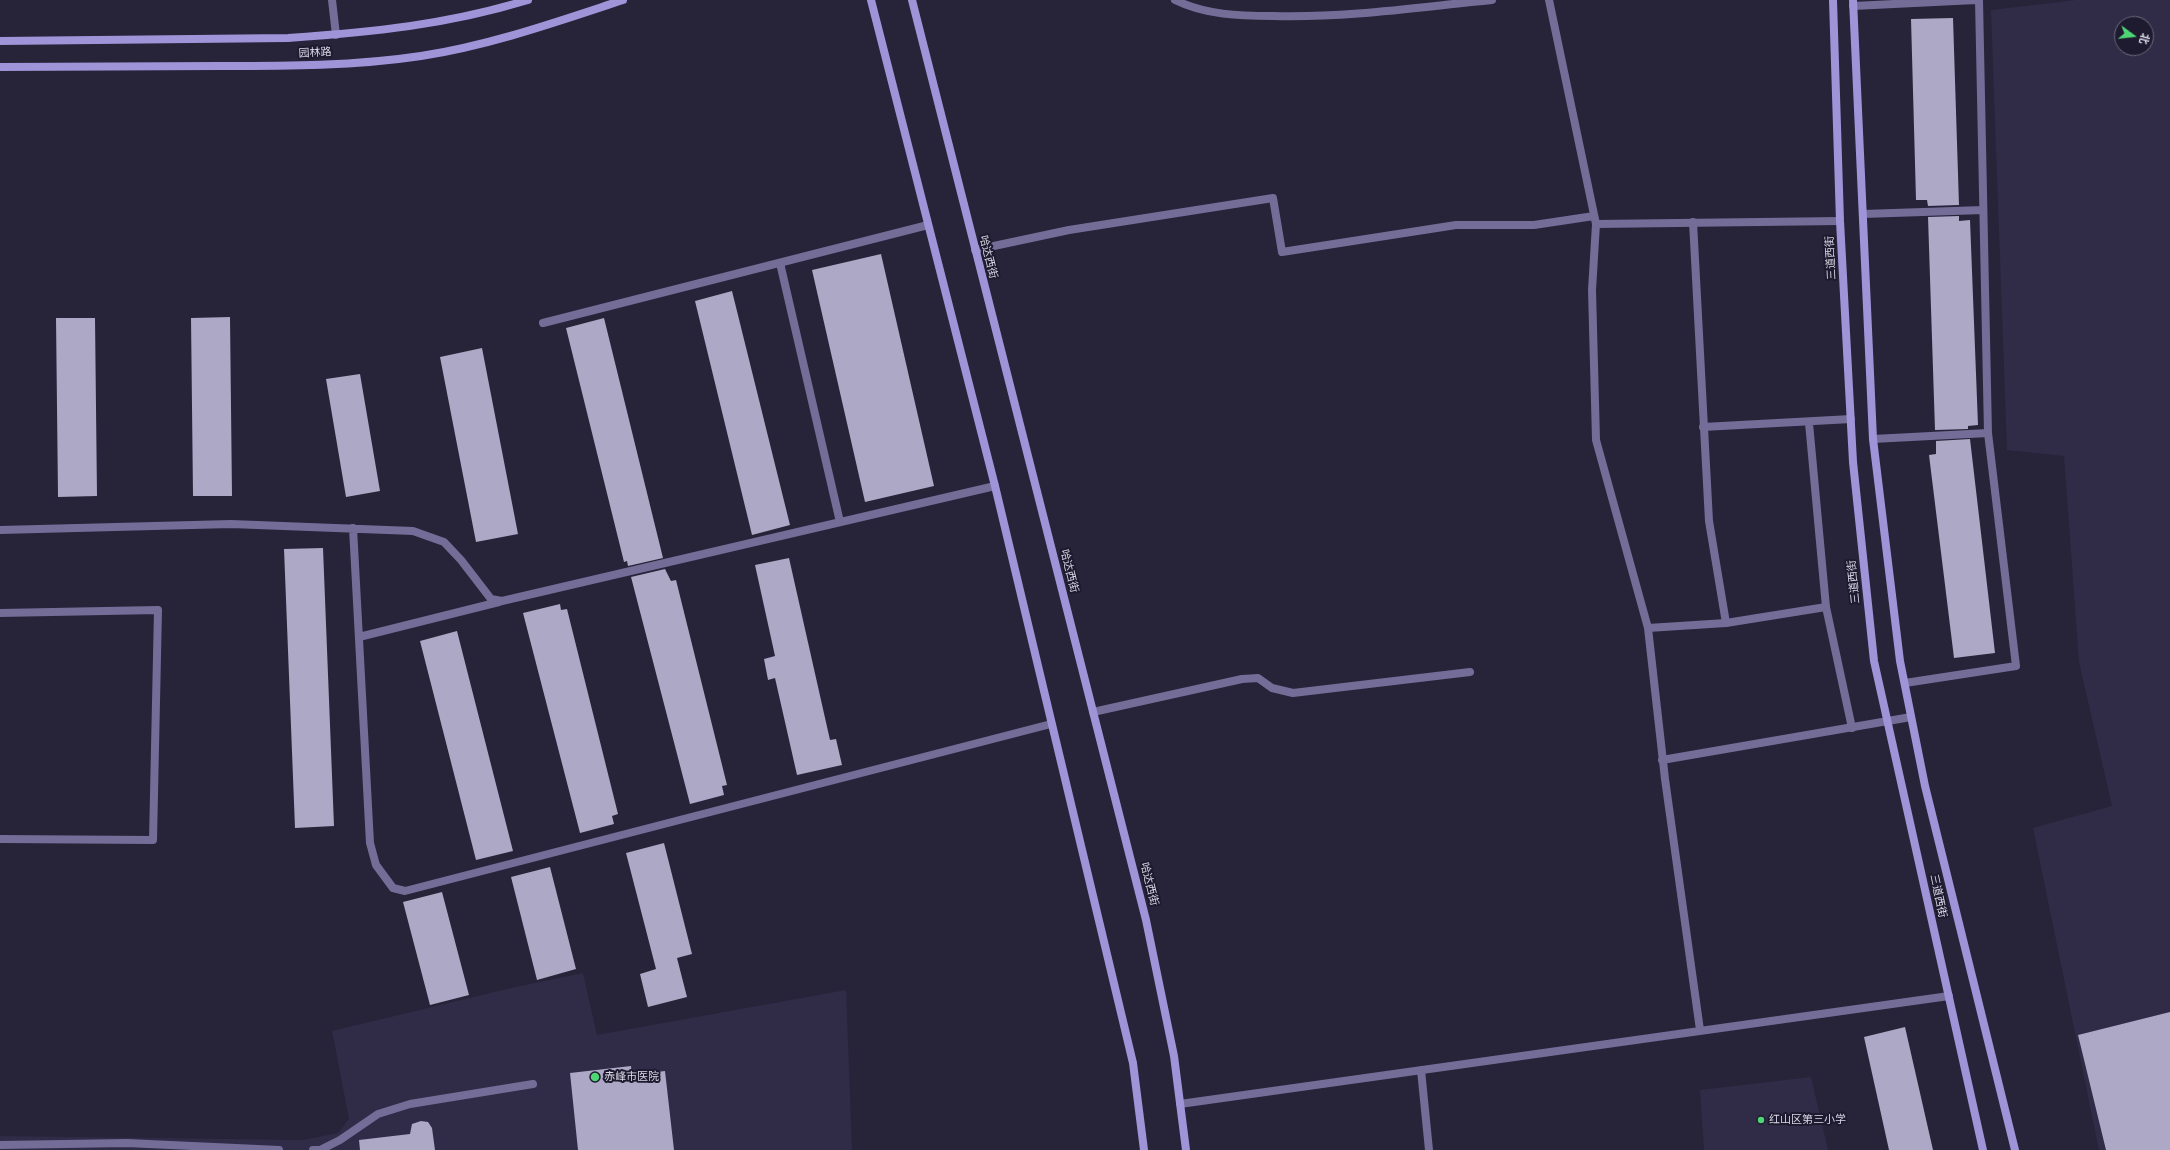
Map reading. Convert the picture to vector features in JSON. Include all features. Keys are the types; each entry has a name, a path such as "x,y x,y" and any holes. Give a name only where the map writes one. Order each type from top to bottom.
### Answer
{"main road":[{"name":"园林路","path":"0,41 288,38 336,35 423,25 467,17 528,0"},
{"name":"园林路","path":"0,67 284,66 362,62 420,56 471,47 534,30 623,0"},
{"path":"871,0 995,486 1133,1062 1144,1150"},
{"name":"哈达西街","path":"912,0 1146,920 1174,1056 1186,1150"},
{"name":"三道西街","path":"1833,0 1840,221 1853,462 1874,661 1983,1150"},
{"path":"1853,3 1873,439 1900,661 1925,786 2014,1150"}],"street":[{"path":"332,0 336,35"},
{"path":"1175,0 1192,8 1243,16 1318,17 1492,0"},
{"path":"1549,0 1595,220 1592,290 1596,440 1648,628 1662,760 1700,1030"},
{"path":"1853,3 1976,0"},
{"path":"1905,683 2016,666 1988,433 1979,0"},
{"path":"975,250 1069,230 1273,198 1282,252 1456,225 1534,225 1595,220 1693,222 1840,221"},
{"path":"1863,214 1983,210"},
{"path":"1693,222 1709,521 1726,623"},
{"path":"543,323 928,225"},
{"path":"780,262 840,522"},
{"path":"1703,428 1851,420"},
{"path":"1809,423 1826,606 1852,728"},
{"path":"1873,439 1988,433"},
{"path":"359,637 502,601 995,486"},
{"path":"0,530 231,524 413,531 444,542 461,560 491,599 502,601"},
{"path":"353,528 370,842 376,865 393,888 405,891 1051,724"},
{"path":"1648,628 1726,623 1826,606"},
{"path":"0,613 158,610 153,840 0,839"},
{"path":"1093,712 1242,679 1258,678 1272,688 1293,693 1470,672"},
{"path":"1662,760 1912,717"},
{"path":"1180,1104 1949,996"},
{"path":"1421,1070 1429,1150"},
{"path":"313,1150 320,1150 340,1140 378,1114 410,1104 533,1084"},
{"path":"0,1145 127,1143 279,1150"}],"shaded area":[{"path":"2076,0 2170,0 2170,1150 2099,1150 2033,828 2112,806 2079,662 2064,456 2007,450 1991,10"},
{"name":"赤峰市医院","path":"583,973 597,1035 846,990 852,1150 0,1150 0,1136 303,1140 338,1133 349,1119 332,1031 511,988"},
{"name":"红山区第三小学","path":"1811,1077 1828,1150 1704,1150 1700,1090"}],"building":[{"path":"1953,18 1959,205 1928,206 1927,200 1916,200 1911,19"},
{"path":"1959,216 1959,221 1970,220 1978,425 1968,426 1968,429 1935,430 1928,217"},
{"path":"881,254 934,486 865,502 812,270"},
{"path":"732,291 790,525 752,535 695,301"},
{"path":"230,317 232,496 193,496 191,318"},
{"path":"56,318 95,318 97,496 58,497"},
{"path":"604,318 663,558 628,566 627,561 624,562 566,328"},
{"path":"482,348 518,534 476,542 440,357"},
{"path":"360,374 380,491 346,497 326,379"},
{"path":"1970,439 1995,653 1954,658 1929,455 1936,454 1936,441"},
{"path":"323,548 334,826 295,828 284,549"},
{"path":"789,558 830,740 836,739 842,765 797,775 775,678 768,680 764,659 775,656 755,565"},
{"path":"665,569 671,581 676,580 727,785 722,786 724,795 690,804 631,577"},
{"path":"560,604 561,610 567,609 618,814 612,816 614,824 580,833 523,613"},
{"path":"457,631 513,851 476,860 420,641"},
{"path":"664,843 692,954 677,958 687,997 648,1007 640,974 656,969 626,853"},
{"path":"550,867 576,969 537,980 511,877"},
{"path":"442,892 469,995 430,1005 403,902"},
{"path":"2170,1012 2170,1150 2106,1150 2078,1035"},
{"path":"1905,1027 1933,1150 1889,1150 1864,1037"},
{"path":"631,1066 632,1075 665,1071 674,1150 578,1150 570,1073"},
{"path":"421,1121 428,1122 432,1128 435,1150 360,1150 359,1140 410,1134 412,1124"}],"place":[{"name":"赤峰市医院","path":"595,1077"},
{"name":"红山区第三小学","path":"1761,1120"}]}
